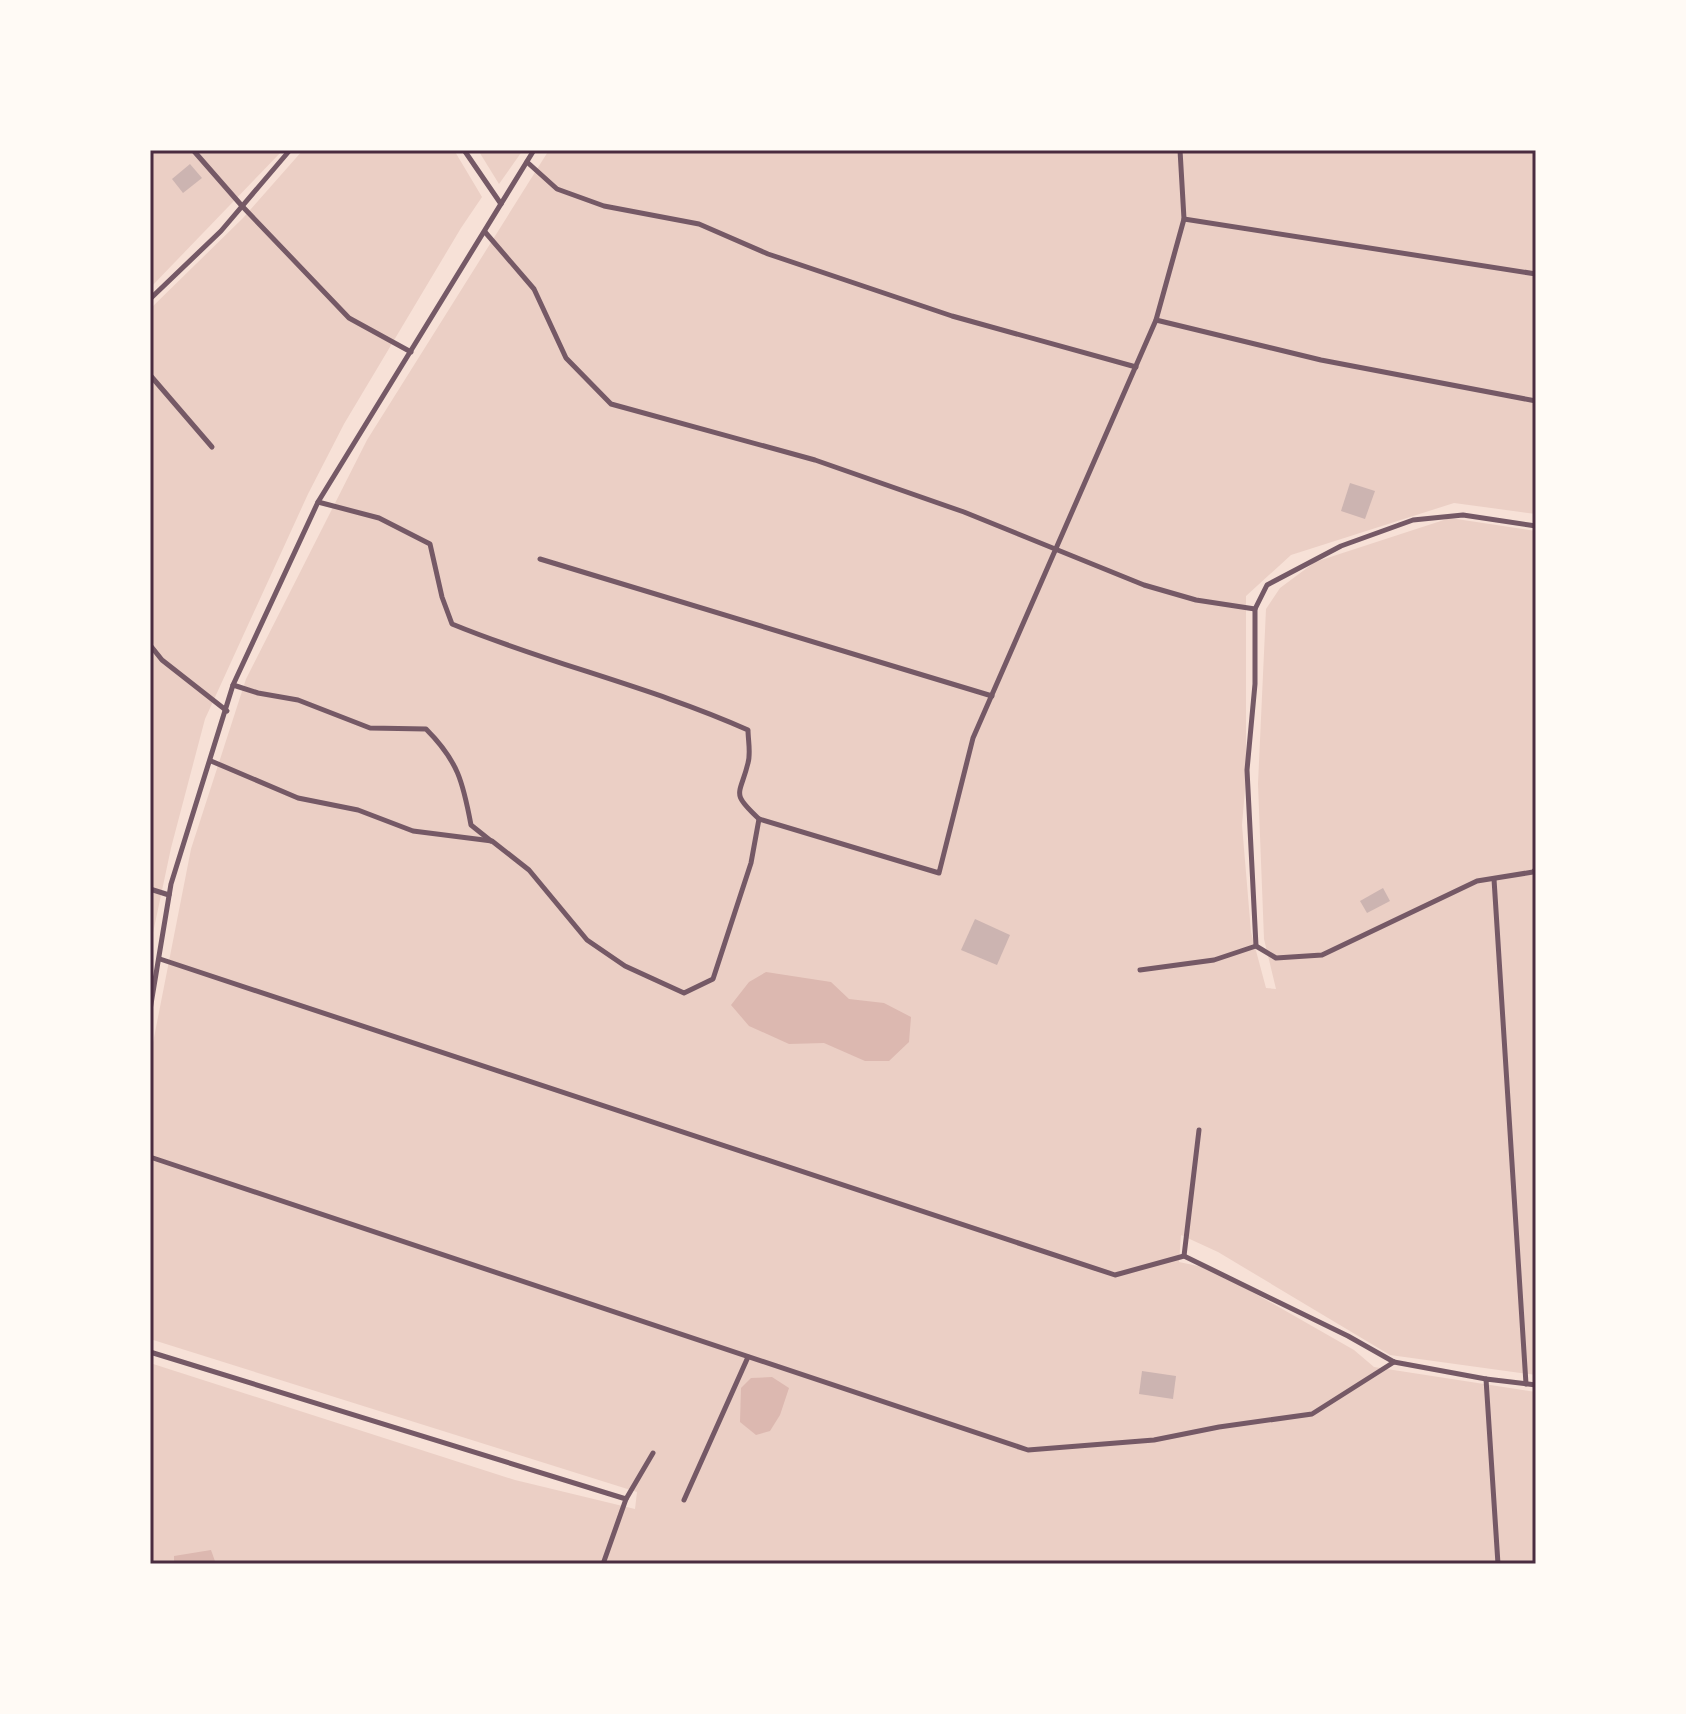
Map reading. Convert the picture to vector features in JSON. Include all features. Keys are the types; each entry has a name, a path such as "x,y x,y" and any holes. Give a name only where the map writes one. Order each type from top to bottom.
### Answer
{"lane":[{"path":"193,150 349,318 411,352"},
{"path":"150,299 221,231 290,150"},
{"path":"464,150 501,204"},
{"path":"150,1010 169,895 233,685 318,502 534,150"},
{"path":"318,502 379,518 430,544 442,597 452,624 495,642 703,710 748,730 750,760 738,788 741,802 759,819 939,873 973,738 1156,320 1184,219 1180,150"},
{"path":"527,162 557,189 604,206 699,224 768,254 952,316 1136,367"},
{"path":"1184,219 1536,274"},
{"path":"485,232 534,289 566,358 611,404 815,460 964,512 1157,589 1196,600 1255,609"},
{"path":"1156,320 1321,360 1536,401"},
{"path":"150,375 212,447"},
{"path":"1256,946 1247,770 1255,684 1255,609 1267,585 1341,546 1413,520 1463,515 1536,526"},
{"path":"540,559 992,696"},
{"path":"150,645 162,660 227,711"},
{"path":"233,685 298,700 370,728 426,729 441,744 463,782 471,825 529,870 587,940 625,966 684,993 713,979 751,863 759,819"},
{"path":"211,761 298,798 358,810 413,831 492,841"},
{"path":"1140,970 1214,960 1256,946 1276,958 1322,955 1477,881 1536,869"},
{"path":"1494,879 1526,1384"},
{"path":"150,889 169,895"},
{"path":"160,959 1115,1275 1184,1256 1348,1336 1394,1362 1536,1385"},
{"path":"1184,1256 1199,1130"},
{"path":"150,1157 1028,1450 1154,1440 1312,1414 1394,1362"},
{"path":"150,1352 626,1499"},
{"path":"684,1500 748,1357"},
{"path":"1486,1379 1498,1564"},
{"path":"603,1564 626,1499 653,1453"}],"shaded area":[{"path":"150,150 283,150 150,288"},
{"path":"303,150 454,150 482,197 344,424 308,494 205,719 171,848 150,947 150,309 243,218"},
{"path":"478,150 523,150 499,184"},
{"path":"549,150 1536,150 1536,514 1454,503 1291,555 1246,596 1246,778 1242,825 1251,932 1266,988 1276,989 1264,939 1258,784 1266,609 1280,588 1315,562 1450,518 1536,531 1536,1375 1390,1355 1218,1252 1181,1235 1179,1262 1212,1269 1354,1350 1374,1367 1536,1392 1536,1564 150,1564 150,1363 515,1480 635,1509 637,1492 150,1339 150,1058 191,849 246,679 367,440"},
{"path":"766,972 831,982 849,999 884,1003 911,1017 909,1042 889,1061 865,1061 824,1043 789,1044 749,1026 731,1005 749,982"},
{"path":"772,1377 789,1388 780,1415 770,1431 756,1435 740,1422 741,1388 751,1378"},
{"path":"211,1550 216,1564 174,1564 174,1556"}],"building":[{"path":"190,164 202,178 183,193 172,179"},
{"path":"1350,483 1375,491 1365,519 1341,511"},
{"path":"1383,888 1390,901 1367,913 1360,901"},
{"path":"975,919 1010,935 997,965 961,950"},
{"path":"1142,1371 1176,1376 1173,1399 1139,1394"}]}
